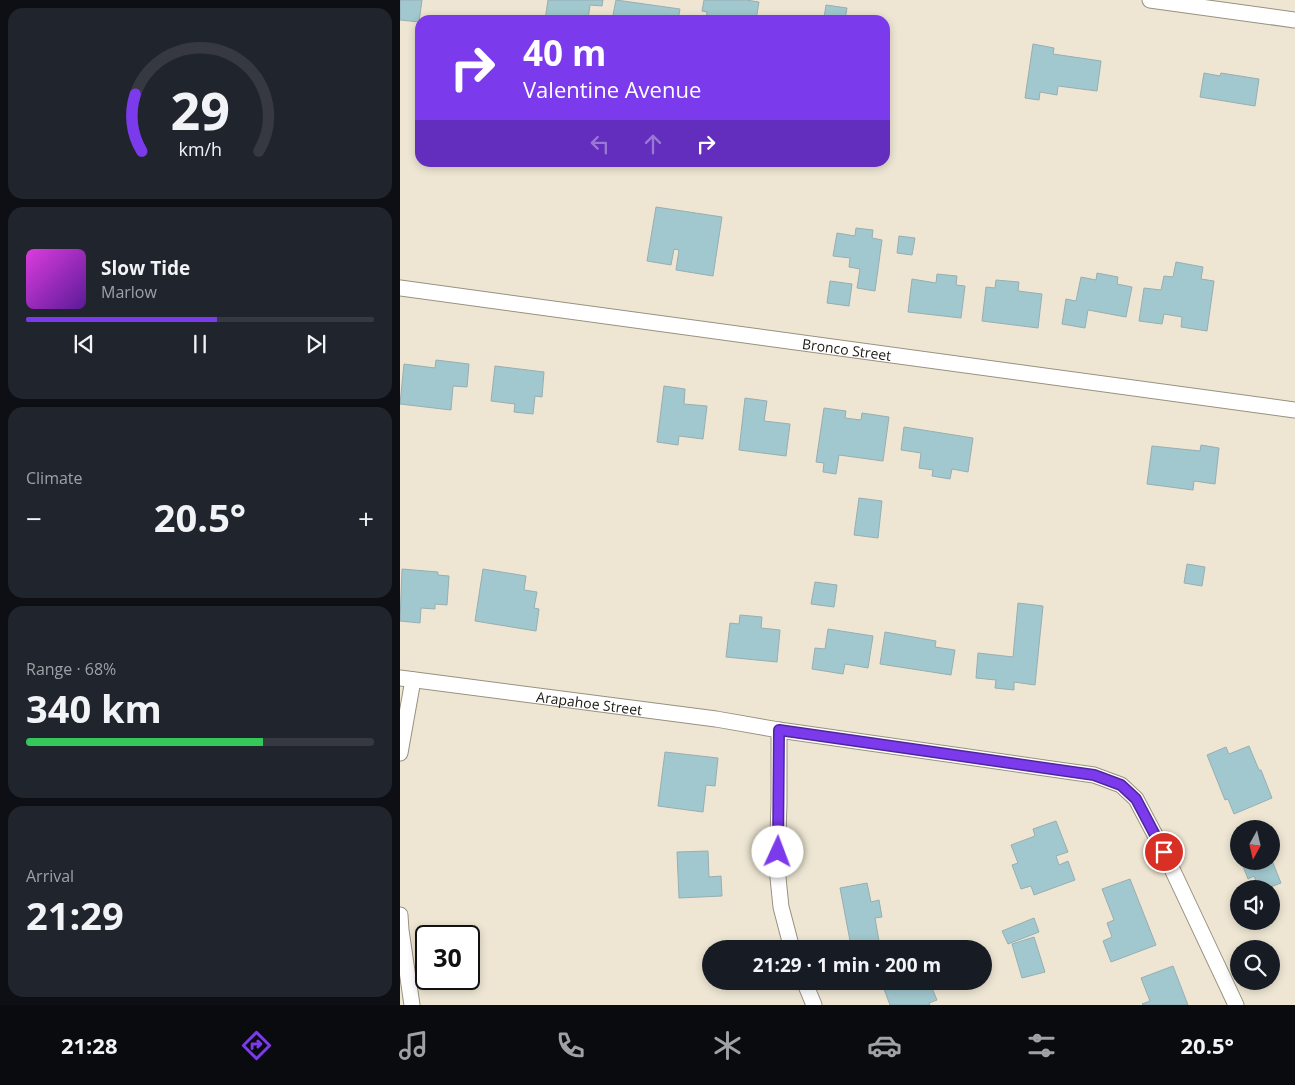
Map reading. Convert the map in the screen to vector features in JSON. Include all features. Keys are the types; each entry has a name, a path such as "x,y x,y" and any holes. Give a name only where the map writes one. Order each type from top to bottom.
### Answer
{"street":[{"path":"1150,0 1295,20"},
{"name":"Bronco Street","path":"400,288 1295,410"},
{"path":"400,753 406,679"},
{"name":"Arapahoe Street","path":"406,679 706,718 1094,775 1121,785 1136,799 1160,843 1236,1005"},
{"path":"779,730 777,868 781,907 790,940"},
{"path":"400,915 412,1005"},
{"path":"808,990 814,1005"}],"building":[{"path":"400,0 422,0 420,15 415,15 415,22 400,20"},
{"path":"548,0 603,0 602,6 590,5 589,15 546,15"},
{"path":"616,0 680,9 679,15 613,15"},
{"path":"704,0 746,0 759,2 757,15 707,15 707,12 702,11"},
{"path":"826,5 847,8 846,15 824,15"},
{"path":"1033,44 1054,48 1053,54 1101,61 1097,91 1058,86 1057,95 1040,92 1039,100 1025,98"},
{"path":"1204,73 1220,76 1221,73 1259,79 1255,106 1200,97"},
{"path":"656,207 722,217 713,276 676,270 679,250 674,249 671,265 647,261"},
{"path":"856,228 873,230 872,238 882,240 875,291 857,288 860,269 849,267 850,258 833,256 837,233 855,236"},
{"path":"899,236 915,238 912,255 897,253"},
{"path":"1176,262 1203,267 1201,279 1214,281 1207,331 1181,327 1182,317 1164,314 1162,324 1139,321 1144,288 1161,290 1164,276 1173,277"},
{"path":"1097,273 1118,277 1117,284 1132,287 1126,317 1088,310 1085,328 1062,324 1066,299 1076,301 1081,277 1096,280"},
{"path":"937,274 957,276 956,285 965,286 961,318 908,312 912,279 936,283"},
{"path":"996,280 1019,282 1018,291 1042,294 1038,328 982,321 986,287 995,288"},
{"path":"830,281 852,284 849,306 827,303"},
{"path":"436,360 469,364 467,387 453,386 451,410 400,404 404,364 435,368"},
{"path":"495,366 544,372 542,397 535,396 533,414 514,412 515,404 491,401"},
{"path":"664,386 685,389 684,404 707,406 703,439 679,436 678,445 657,442"},
{"path":"745,398 767,401 764,421 790,424 786,456 739,450"},
{"path":"824,408 846,411 845,418 861,420 862,413 889,417 883,461 839,455 836,474 823,472 824,463 816,462"},
{"path":"904,427 973,438 968,472 952,469 950,479 932,476 933,470 919,468 921,453 901,450"},
{"path":"1201,445 1219,448 1215,484 1194,481 1193,490 1147,484 1152,446 1200,451"},
{"path":"859,498 882,501 878,538 854,535"},
{"path":"1187,564 1205,567 1202,586 1184,583"},
{"path":"402,569 438,572 438,575 449,576 447,605 435,604 435,609 421,608 420,623 400,621"},
{"path":"483,569 526,576 524,590 537,592 534,608 539,609 536,631 475,621"},
{"path":"815,582 837,585 834,607 811,604"},
{"path":"1018,603 1043,606 1035,685 1014,682 1014,690 995,688 996,680 976,678 978,653 1013,657"},
{"path":"740,615 762,617 761,628 780,630 777,662 726,657 730,623 739,624"},
{"path":"828,629 873,636 868,668 845,664 843,674 812,669 815,648 825,649"},
{"path":"885,632 936,641 935,647 955,650 951,675 880,664"},
{"path":"1249,746 1272,798 1234,814 1228,799 1225,800 1207,755 1226,747 1229,754"},
{"path":"665,752 718,758 715,786 706,785 703,812 658,806"},
{"path":"1056,821 1068,852 1056,856 1059,865 1068,861 1075,880 1034,895 1031,886 1021,889 1012,865 1018,863 1011,845 1035,836 1033,829"},
{"path":"708,851 709,877 721,876 722,896 679,898 677,852"},
{"path":"1244,870 1276,870 1280,880 1256,880 1254,876 1248,879"},
{"path":"1130,879 1156,945 1111,962 1103,941 1112,937 1107,923 1114,920 1102,889"},
{"path":"867,883 871,902 879,900 882,917 875,918 879,940 850,940 840,888"},
{"path":"1034,918 1039,932 1008,944 1002,931"},
{"path":"1034,937 1045,972 1022,978 1012,944"},
{"path":"1173,966 1188,1005 1143,1005 1150,1001 1141,978"},
{"path":"884,990 933,990 937,1000 929,1003 930,1005 890,1005"}],"route":[{"path":"778,852 779,730 1094,775 1121,785 1136,799 1164,852"}]}
